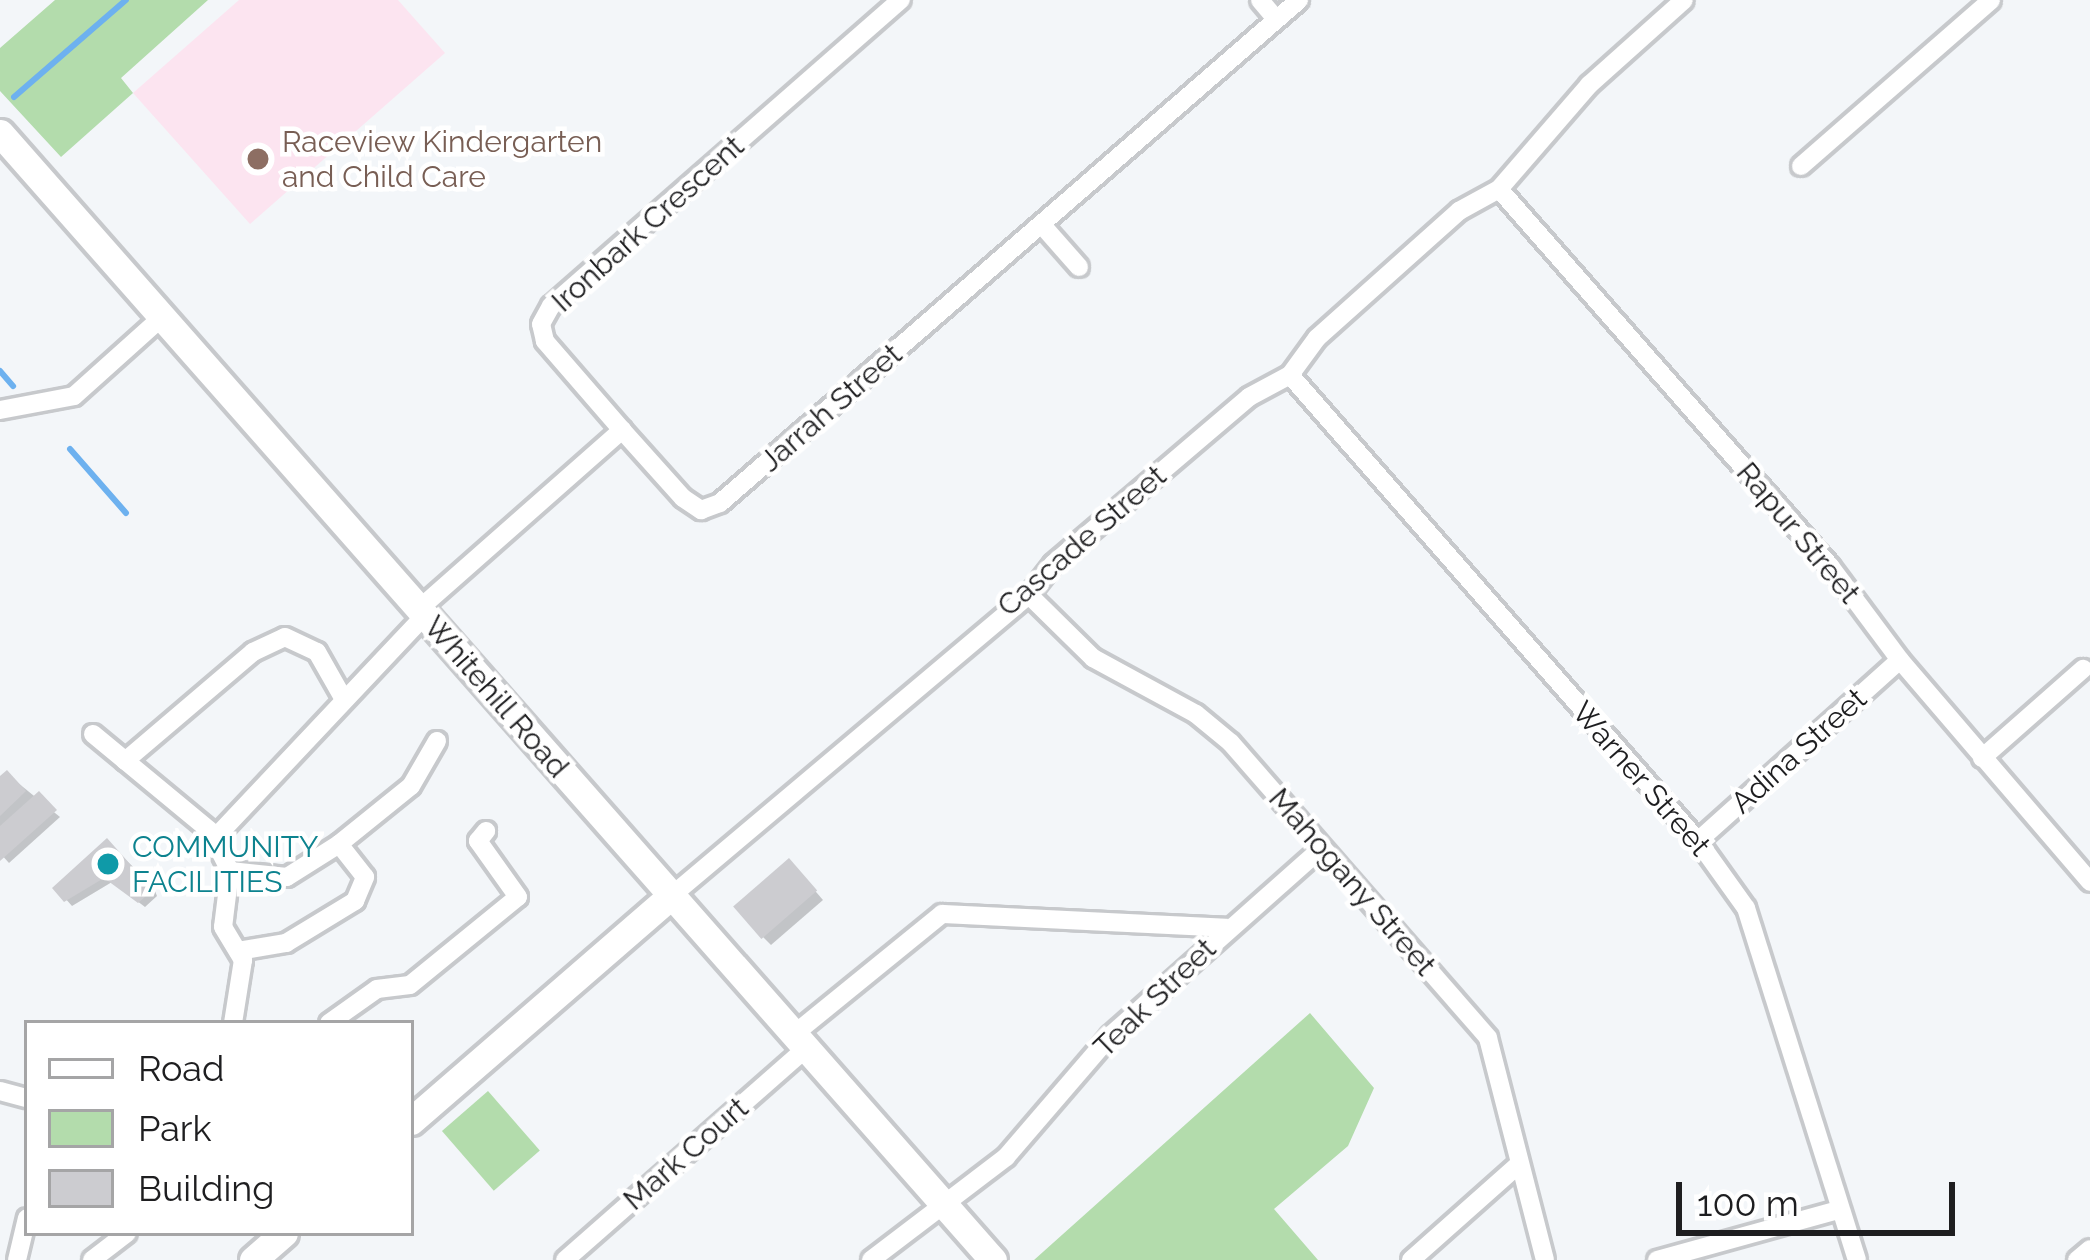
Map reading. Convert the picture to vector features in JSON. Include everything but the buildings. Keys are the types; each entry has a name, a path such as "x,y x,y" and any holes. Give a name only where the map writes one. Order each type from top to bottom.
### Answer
{"street":[{"name":"Ironbark Crescent","path":"622,430 544,341 541,324 551,306 901,0"},
{"path":"1260,0 1276,19"},
{"name":"Jarrah Street","path":"622,430 683,498 701,510 720,503 1299,0"},
{"name":"Cascade Street","path":"414,1118 1029,596 1054,564 1231,412 1290,375 1317,338 1460,212 1499,189 1588,85 1684,0"},
{"path":"1801,166 1991,0"},
{"name":"Whitehill Road","path":"0,133 993,1260"},
{"name":"Rapur Street","path":"1499,189 1830,566 1900,660 2090,882"},
{"path":"1042,225 1079,268"},
{"path":"0,410 74,396 162,317"},
{"name":"Warner Street","path":"1290,375 1698,841 1746,908 1857,1260"},
{"path":"214,839 422,612 622,430"},
{"name":"Mahogany Street","path":"1029,596 1093,658 1196,714 1231,742 1488,1038 1517,1166 1545,1260"},
{"path":"124,760 254,652 285,637 316,652 342,696"},
{"name":"Adina Street","path":"1698,841 1900,660"},
{"path":"1982,758 2083,669"},
{"path":"93,734 214,839 230,871 223,927 243,960 233,1020"},
{"path":"230,871 287,877 339,844 411,786 437,741"},
{"path":"333,1020 377,989 410,985 518,897 478,841 486,831"},
{"path":"238,951 286,943 355,901 365,877 339,844"},
{"name":"Teak Street","path":"871,1260 1006,1157 1110,1036 1322,848"},
{"name":"Mark Court","path":"565,1260 942,914 1227,928"},
{"path":"1411,1260 1517,1166"},
{"path":"1657,1260 1838,1210"},
{"path":"16,1260 24,1229"},
{"path":"92,1260 123,1236"},
{"path":"253,1260 281,1236"},
{"path":"2077,1260 2090,1249"}],"shaded area":[{"name":"Raceview Kindergarten and Child Care","path":"239,0 398,0 445,53 250,224 133,93"}],"green space":[{"path":"55,0 208,0 121,78 133,93 61,157 0,91 0,48"},
{"path":"1310,1013 1374,1088 1348,1146 1274,1209 1318,1260 1034,1260"},
{"path":"488,1091 540,1151 494,1191 442,1131"}],"waterway":[{"path":"14,97 126,0"},
{"path":"0,371 13,386"},
{"path":"70,449 126,513"}],"place":[{"name":"Raceview Kindergarten and Child Care","path":"258,159"},
{"name":"COMMUNITY FACILITIES","path":"108,864"}]}
